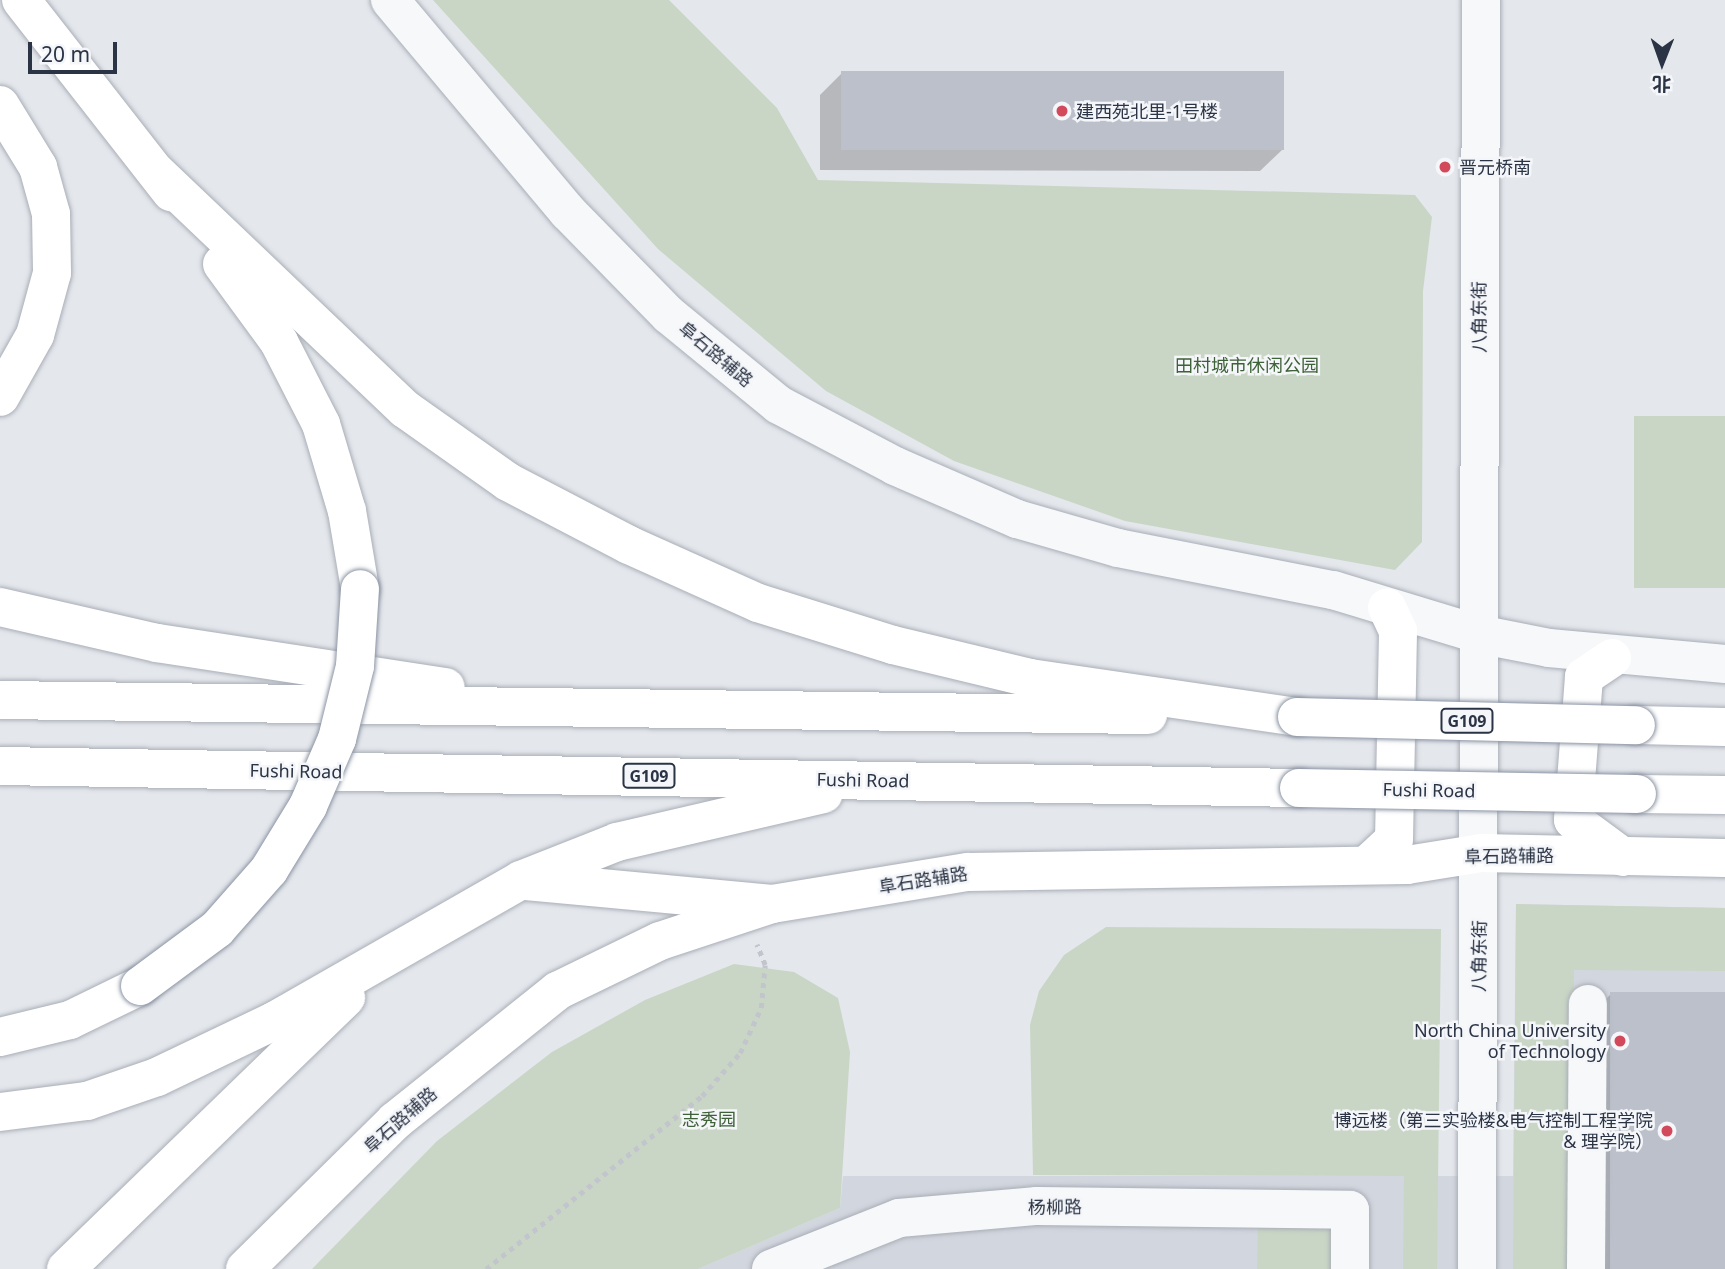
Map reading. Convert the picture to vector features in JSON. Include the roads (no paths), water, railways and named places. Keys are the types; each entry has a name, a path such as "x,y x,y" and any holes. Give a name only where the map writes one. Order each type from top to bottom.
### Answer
{"main road":[{"path":"0,1037 70,1020 140,986 217,929 269,870 308,806 337,740 355,666 360,589 347,511 321,424 279,342 156,172 22,0"},
{"path":"0,105 38,167 51,214 52,273 35,335 0,397"},
{"path":"156,172 405,409 508,482 629,545 758,603 893,645 1030,678 1297,718"},
{"path":"0,607 156,643 583,708"},
{"path":"1368,864 1394,840 1398,631 1387,607"},
{"path":"1612,658 1584,677 1573,820 1623,857"},
{"name":"G109","path":"0,700 1297,718 1725,727"},
{"name":"Fushi Road","path":"0,766 1725,795"},
{"path":"0,1112 87,1101 157,1077 274,1021 521,880 617,842 881,780"},
{"name":"阜石路辅路","path":"245,1269 395,1121 557,991 660,942 758,909 968,872 1368,864 1481,853 1725,858"},
{"path":"521,880 758,909"},
{"path":"66,1269 282,1055 411,941"}],"street":[{"name":"阜石路辅路","path":"390,0 568,212 669,315 779,405 1017,519 1118,548 1334,590 1478,634 1612,658 1725,664"},
{"name":"八角东街","path":"1477,1269 1481,853 1478,634 1481,0"},
{"path":"1586,1269 1588,1004"},
{"name":"杨柳路","path":"771,1269 857,1252 898,1217 1037,1206 1350,1210 1350,1269"}],"place":[{"name":"建西苑北里-1号楼","path":"1062,111"},
{"name":"晋元桥南","path":"1445,167"},
{"name":"North China University of Technology","path":"1620,1041"},
{"name":"博远楼（第三实验楼&电气控制工程学院 & 理学院）","path":"1667,1131"}],"park label":[{"name":"田村城市休闲公园","path":"1247,365"},
{"name":"志秀园","path":"709,1119"}]}
